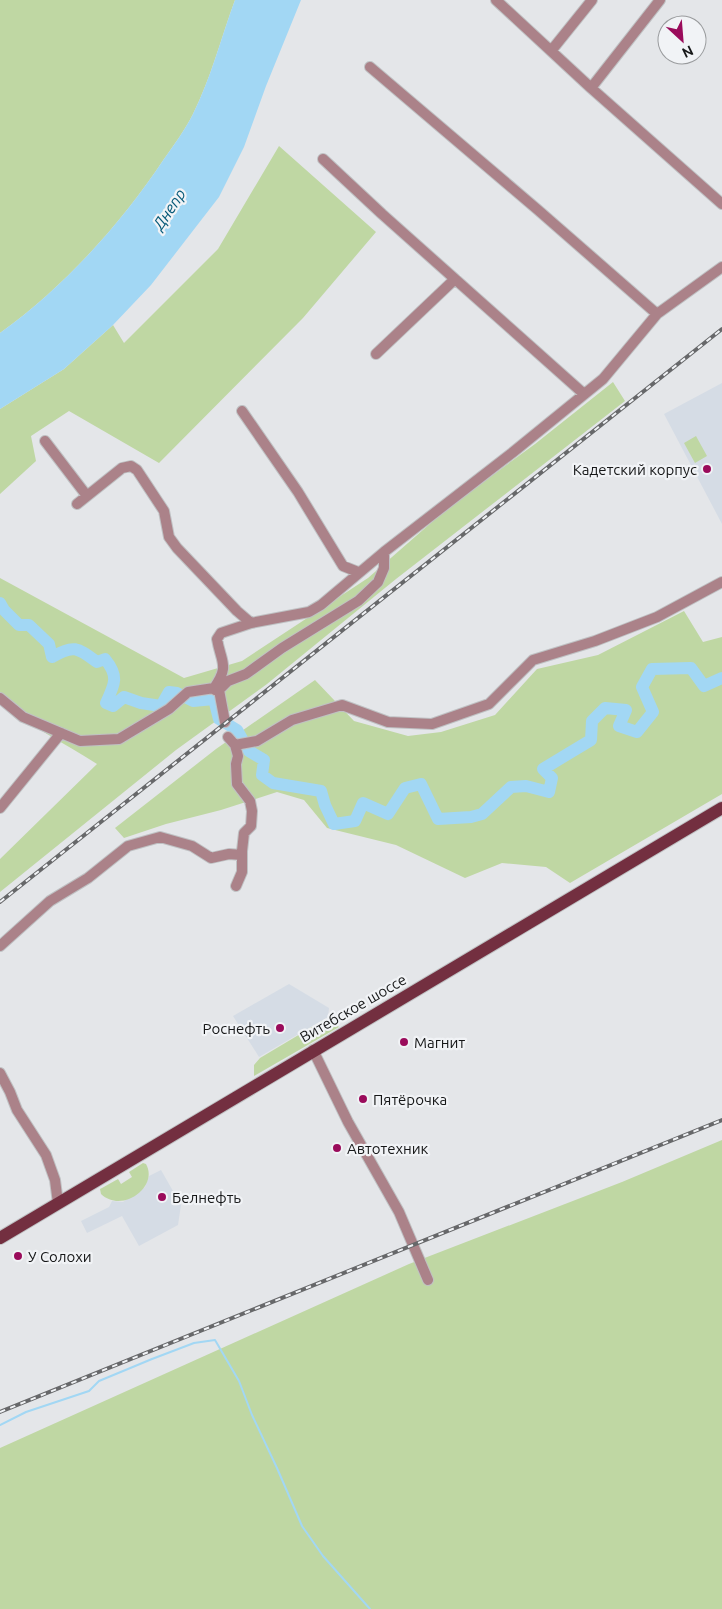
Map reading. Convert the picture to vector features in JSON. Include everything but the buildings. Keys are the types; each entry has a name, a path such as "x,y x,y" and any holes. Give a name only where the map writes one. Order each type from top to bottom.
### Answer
{"main road":[{"name":"Витебское шоссе","path":"0,1238 722,808"}],"street":[{"path":"496,0 591,88 722,204"},
{"path":"551,51 592,0"},
{"path":"591,88 660,0"},
{"path":"370,67 657,314"},
{"path":"323,159 584,394"},
{"path":"221,702 215,695 214,688 223,675 222,655 217,639 221,633 251,623 309,612 321,606 358,572 512,453 603,379 657,314 722,267"},
{"path":"376,354 455,279"},
{"path":"242,411 298,492 343,566 358,572"},
{"path":"45,441 87,496"},
{"path":"77,504 122,468 131,466 137,470 164,511 169,537 237,611 251,623"},
{"path":"224,722 224,709 219,690 228,681 246,674 282,648 358,601 378,582 384,568 384,552"},
{"path":"236,886 242,872 244,833 251,826 252,810 250,801 237,784 236,764 238,756 232,741 257,741 292,720 342,705 388,722 432,724 490,704 533,660 595,641 657,617 722,582"},
{"path":"0,700 23,717 80,742 119,740 169,709 188,692 214,688"},
{"path":"0,808 61,733"},
{"path":"0,946 50,902 88,878 128,846 160,837 192,846 211,858 229,854 242,854"},
{"path":"313,1050 348,1122 399,1212 428,1280"},
{"path":"0,1073 17,1110 46,1154 55,1180 58,1203"}],"shaded area":[{"name":"Кадетский корпус","path":"722,383 722,524 664,414"},
{"path":"289,984 329,1008 328,1017 259,1057 233,1016"},
{"path":"161,1170 181,1205 178,1225 139,1246 122,1216 87,1233 81,1221 109,1207 112,1201 123,1202 145,1187 149,1176"}],"green space":[{"path":"0,0 235,0 211,72 193,114 187,126 147,184 90,254 46,296 0,333"},
{"path":"279,146 376,232 303,318 159,463 69,411 31,436 36,461 0,494 0,409 64,369 113,325 124,343 218,249"},
{"path":"613,382 625,401 396,579 267,684 176,750 0,892 0,859 97,764 35,727 0,702 0,578 184,678 242,661 368,578 448,508 535,444"},
{"path":"696,436 707,456 695,463 684,443"},
{"path":"684,611 703,642 722,637 722,794 570,883 546,867 502,863 465,878 396,845 327,828 304,800 277,792 124,838 115,828 216,749 315,680 354,721 408,736 441,732 495,715 537,669 598,655"},
{"path":"332,1020 339,1027 254,1076 254,1065 260,1058 322,1021"},
{"path":"722,1140 722,1609 0,1609 0,1448 409,1264 622,1182"},
{"path":"143,1163 146,1164 149,1173 143,1189 136,1195 119,1201 109,1199 101,1194 100,1189 118,1179 121,1184 132,1177 129,1172"}],"water":[{"name":"Днепр","path":"235,0 301,0 266,86 244,147 219,197 151,285 113,325 64,369 0,409 0,333 46,296 90,253 147,184 193,114 211,72"}],"waterway":[{"path":"0,603 4,610 19,625 29,625 49,644 52,657 66,650 76,649 97,662 105,659 114,675 112,691 106,703 113,706 124,697 141,703 161,706 169,692 177,693 193,701 214,699 219,719 237,730 249,751 264,760 262,775 273,783 321,791 334,824 355,821 363,803 388,814 405,788 421,784 438,819 471,817 482,814 511,787 526,786 549,792 552,778 543,769 591,740 592,721 605,708 626,710 619,726 637,732 653,712 642,687 652,669 691,668 704,686 722,678"},
{"path":"0,1425 26,1412 89,1391 99,1381 152,1359 194,1343 215,1340 239,1381 252,1415 302,1526 323,1556 370,1609"}],"railway":[{"path":"0,902 722,329"},
{"path":"0,1412 722,1120"}],"place":[{"name":"Кадетский корпус","path":"707,469"},
{"name":"Роснефть","path":"280,1028"},
{"name":"Магнит","path":"404,1042"},
{"name":"Пятёрочка","path":"363,1099"},
{"name":"Автотехник","path":"337,1148"},
{"name":"Белнефть","path":"162,1197"},
{"name":"У Солохи","path":"18,1256"}]}
